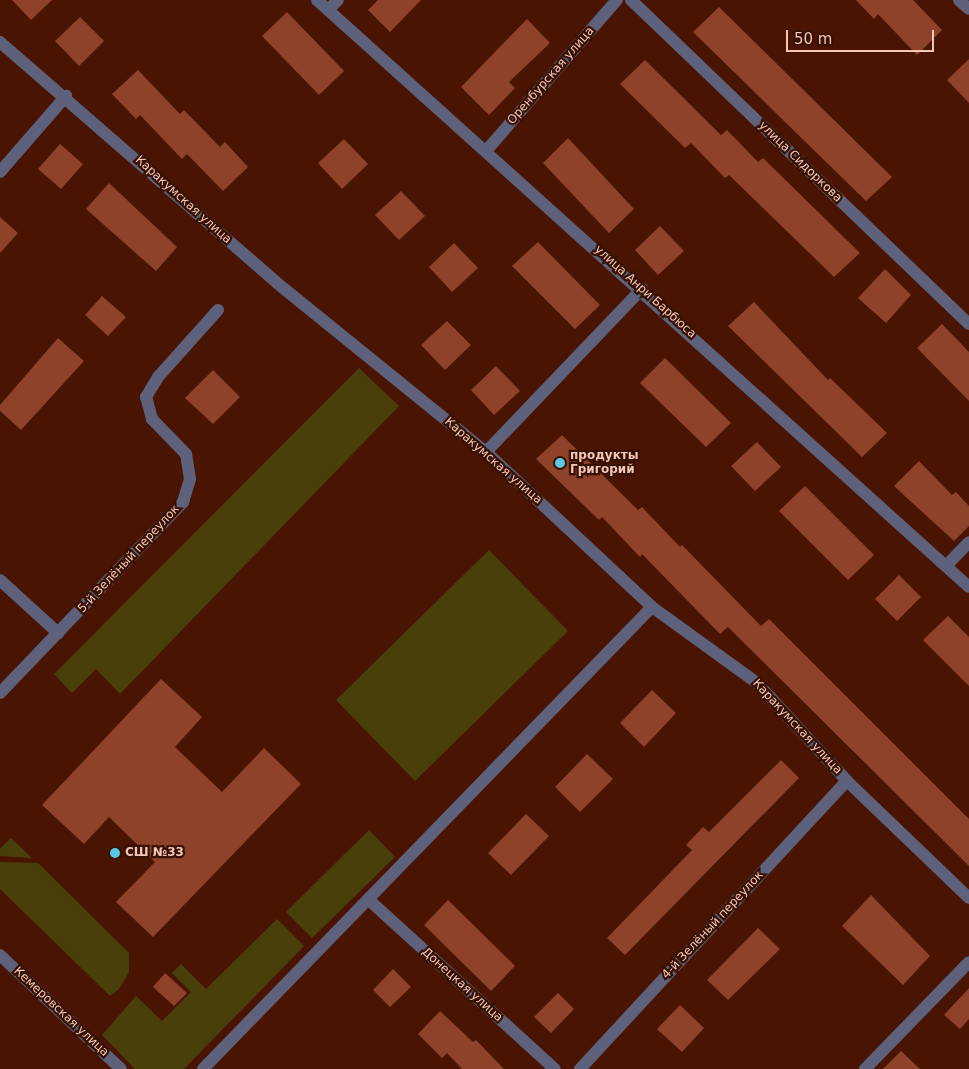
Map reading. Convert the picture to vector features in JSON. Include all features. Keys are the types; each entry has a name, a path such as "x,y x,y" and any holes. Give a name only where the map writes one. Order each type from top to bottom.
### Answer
{"street":[{"name":"улица Анри Барбюса","path":"317,0 642,289 969,587"},
{"path":"328,10 338,0"},
{"name":"Оренбурская улица","path":"486,151 617,0"},
{"name":"улица Сидоркова","path":"631,0 969,324"},
{"path":"959,0 969,9"},
{"name":"Каракумская улица","path":"0,42 66,96 277,283 486,452 652,607 757,683 847,781 969,898"},
{"path":"0,172 66,96"},
{"path":"486,452 642,289"},
{"name":"5-й Зелёный переулок","path":"0,693 182,502 190,478 186,454 152,419 146,398 158,377 218,310"},
{"path":"946,566 969,542"},
{"path":"0,580 58,633"},
{"path":"203,1069 652,607"},
{"name":"4-й Зелёный переулок","path":"580,1069 847,781"},
{"name":"Донецкая улица","path":"369,900 556,1069"},
{"name":"Кемеровская улица","path":"0,955 121,1069"},
{"path":"865,1069 969,962"}],"shaded area":[{"path":"359,368 399,406 120,694 96,669 72,693 54,674"},
{"path":"489,550 568,631 415,781 336,700"},
{"path":"369,830 395,857 312,938 286,912"},
{"path":"11,838 32,858 0,856 0,849"},
{"path":"0,862 38,863 129,953 129,972 119,989 110,996 0,889"},
{"path":"277,919 304,946 184,1069 135,1069 102,1035 136,996 162,1021 191,992 172,973 181,964 206,989"}],"building":[{"path":"12,0 52,0 31,20"},
{"path":"378,0 421,0 390,32 368,10"},
{"path":"856,0 913,0 942,30 917,55 878,14 874,19"},
{"path":"719,7 892,177 866,201 693,32"},
{"path":"287,12 344,71 319,95 262,36"},
{"path":"80,17 104,41 79,66 55,41"},
{"path":"527,19 550,43 509,82 515,88 489,115 461,87"},
{"path":"969,59 969,103 947,80"},
{"path":"645,60 721,135 727,130 758,162 763,158 860,253 834,277 729,175 725,178 691,143 685,148 620,84"},
{"path":"138,70 180,114 184,110 220,147 225,142 248,167 223,191 187,154 182,159 140,115 136,119 112,94"},
{"path":"568,138 634,209 609,233 543,163"},
{"path":"344,139 368,164 342,189 318,163"},
{"path":"60,144 83,164 61,189 38,169"},
{"path":"109,183 177,247 156,271 86,209"},
{"path":"401,191 425,216 399,240 375,215"},
{"path":"0,217 18,233 0,253"},
{"path":"660,226 684,251 658,275 635,250"},
{"path":"538,242 600,305 575,329 512,266"},
{"path":"454,243 478,268 452,292 429,267"},
{"path":"885,269 911,295 886,323 858,298"},
{"path":"102,296 126,317 108,336 85,315"},
{"path":"754,302 828,380 830,378 887,433 862,457 728,326"},
{"path":"447,321 471,345 445,370 421,345"},
{"path":"942,324 969,352 969,401 917,348"},
{"path":"58,338 84,361 21,430 0,411 0,405"},
{"path":"665,358 731,423 706,447 640,383"},
{"path":"496,366 520,391 494,415 471,390"},
{"path":"213,370 240,397 213,424 185,398"},
{"path":"562,435 638,510 642,507 680,547 682,545 761,626 769,619 969,819 969,866 728,627 720,634 642,554 640,557 602,517 599,520 536,459"},
{"path":"757,442 781,467 755,491 731,466"},
{"path":"919,461 952,495 956,492 969,506 969,526 954,541 894,486"},
{"path":"805,486 874,555 848,580 779,511"},
{"path":"899,575 921,597 897,621 875,599"},
{"path":"948,616 969,637 969,686 923,640"},
{"path":"161,679 202,717 175,747 222,792 264,748 301,784 153,937 116,902 155,862 109,817 84,844 42,805"},
{"path":"652,690 676,713 644,747 620,723"},
{"path":"587,754 613,779 580,812 555,787"},
{"path":"781,760 799,778 625,955 607,938 692,850 686,845 703,827 709,832"},
{"path":"526,814 549,836 511,875 488,853"},
{"path":"871,895 930,956 903,985 842,926"},
{"path":"448,900 515,966 491,991 424,925"},
{"path":"758,928 780,949 728,1000 707,980"},
{"path":"393,969 411,987 390,1007 373,990"},
{"path":"165,973 187,993 174,1006 153,987"},
{"path":"969,988 969,1019 960,1029 944,1015"},
{"path":"558,993 574,1009 551,1033 534,1017"},
{"path":"680,1005 704,1028 682,1052 657,1029"},
{"path":"440,1011 473,1042 476,1040 504,1069 462,1069 447,1053 442,1058 418,1034"},
{"path":"901,1051 920,1069 883,1069"}],"place":[{"name":"продукты Григорий","path":"560,463"},
{"name":"СШ №33","path":"115,853"}]}
